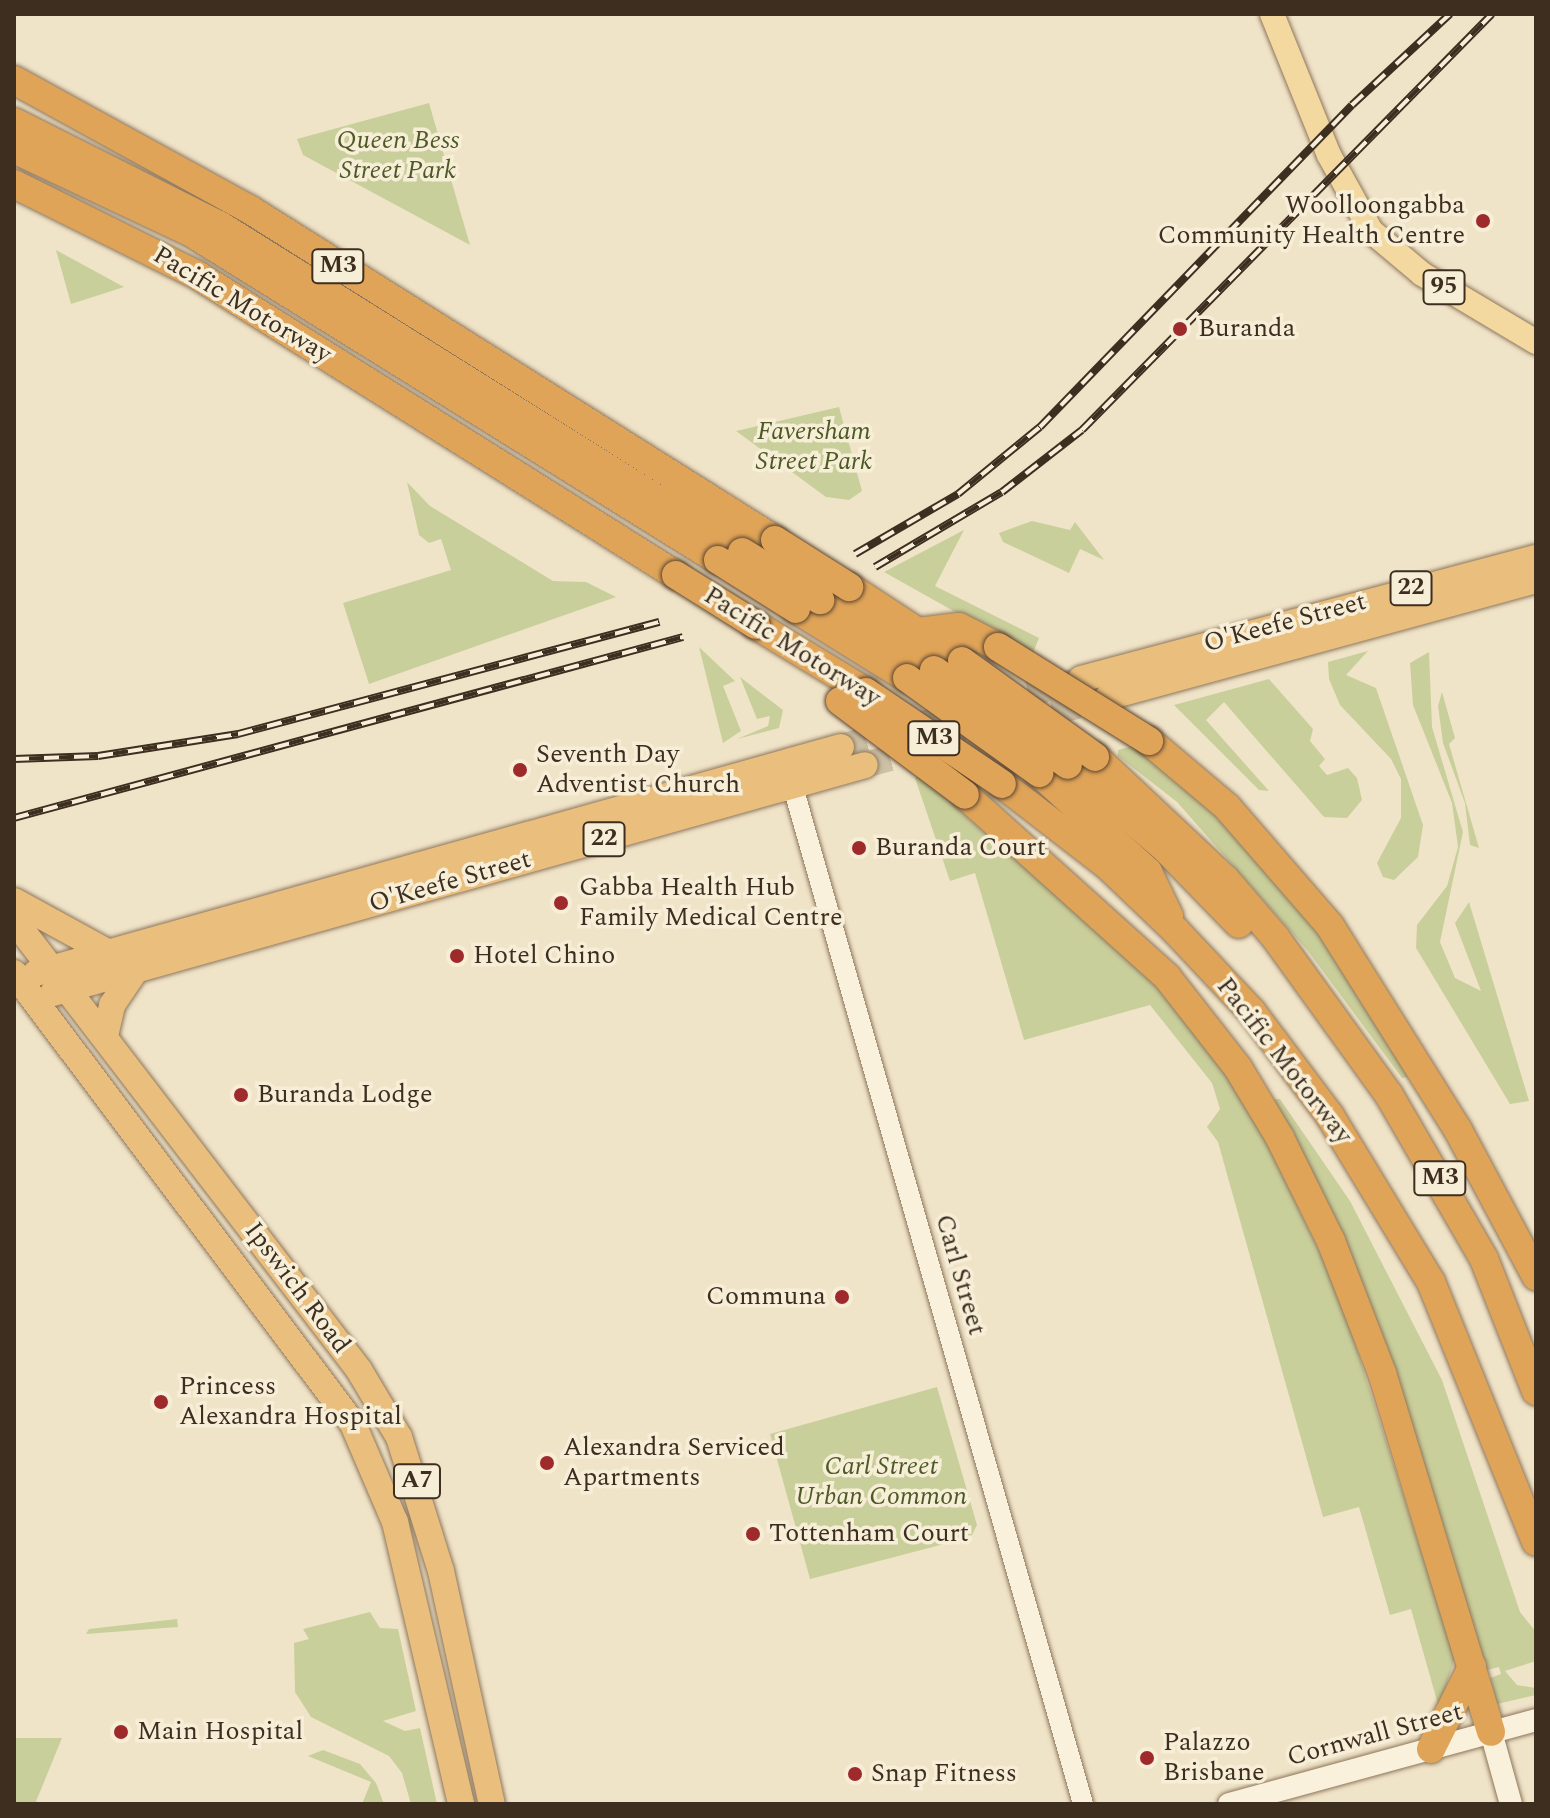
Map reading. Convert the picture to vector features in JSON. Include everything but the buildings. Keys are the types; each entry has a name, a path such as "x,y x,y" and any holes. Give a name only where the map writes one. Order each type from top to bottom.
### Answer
{"highway":[{"name":"M3","path":"14,80 249,209 962,661 1225,879 1389,1095 1455,1205 1508,1313 1536,1391"},
{"path":"14,122 219,225 730,556"},
{"path":"14,149 192,233 921,674 1082,761"},
{"name":"Pacific Motorway","path":"14,184 197,275 810,658 853,696 1002,784 1108,866 1176,931 1288,1058 1401,1227 1456,1335 1536,1542"},
{"name":"O'Keefe Street","path":"1081,679 1536,558"},
{"name":"O'Keefe Street","path":"1108,697 1536,580"},
{"path":"918,632 959,627 998,647 1149,741 1227,807 1316,907 1458,1130 1536,1276"},
{"path":"921,674 1039,773 1148,872 1176,931"},
{"path":"853,696 1143,951 1222,1046 1273,1126 1331,1241 1382,1373 1491,1732"},
{"name":"O'Keefe Street","path":"16,975 59,979 135,971 789,774 841,747"},
{"name":"O'Keefe Street","path":"34,999 59,979 109,953 789,774 865,765"},
{"path":"14,901 109,953"},
{"name":"Ipswich Road","path":"14,920 359,1370 399,1437 435,1548 492,1804"},
{"path":"105,1036 112,1005 135,971"},
{"name":"Ipswich Road","path":"16,975 161,1175 336,1395 360,1436 395,1522 461,1804"},
{"path":"1431,1749 1472,1667"}],"main road":[{"name":"95","path":"1272,14 1329,155 1371,231 1422,274 1536,342"},
{"name":"Cornwall Street","path":"1229,1804 1536,1720"},
{"path":"1491,1732 1511,1804"}],"street":[{"name":"Carl Street","path":"789,774 1083,1804"}],"green space":[{"name":"Queen Bess Street Park","path":"429,103 470,245 303,155 297,139"},
{"path":"56,250 124,287 71,304"},
{"name":"Faversham Street Park","path":"839,407 862,491 849,500 826,497 736,431"},
{"path":"407,482 430,506 553,581 586,582 616,597 369,684 343,603 451,570 441,539 429,543 419,535"},
{"path":"1032,521 1070,530 1075,522 1104,560 1080,549 1069,573 1003,542 999,533"},
{"path":"964,530 935,586 1039,638 1032,655 884,572"},
{"path":"699,647 735,681 723,686 741,731 723,743"},
{"path":"1368,651 1346,675 1376,688 1423,825 1418,857 1394,880 1383,877 1377,863 1401,818 1401,779 1391,759 1340,705 1329,679 1328,662"},
{"path":"1429,652 1432,727 1463,832 1440,942 1455,978 1481,991 1455,923 1469,902 1529,1101 1510,1104 1416,948 1417,925 1447,886 1458,847 1452,803 1413,705 1410,663"},
{"path":"740,677 783,710 779,728 737,739 768,726 770,716 757,719"},
{"path":"1269,679 1313,729 1310,741 1325,759 1319,766 1327,775 1348,768 1357,778 1362,800 1347,818 1324,817 1224,702 1206,720 1269,791 1259,790 1174,705"},
{"path":"1442,692 1455,738 1449,744 1479,848 1470,845 1465,803 1443,743 1438,706"},
{"path":"1136,745 1198,794 1308,916 1410,1077 1402,1078 1308,951 1177,802 1118,756 1118,750"},
{"path":"920,776 1144,971 1245,1098 1338,1290 1455,1658 1439,1708 1411,1609 1390,1615 1359,1507 1323,1517 1218,1142 1207,1127 1220,1109 1212,1083 1150,1005 1024,1040 975,873 950,881 915,778"},
{"path":"1274,1099 1280,1099 1350,1201 1442,1380 1520,1612 1536,1632 1536,1661 1505,1671 1517,1685 1536,1688 1536,1695 1497,1704 1490,1678 1501,1674 1499,1667 1487,1670"},
{"name":"Carl Street Urban Common","path":"937,1387 977,1525 971,1537 810,1579 770,1434"},
{"path":"370,1612 380,1628 398,1629 416,1711 383,1721 405,1731 420,1728 437,1804 411,1804 402,1773 389,1756 311,1717 295,1692 294,1643 309,1639 303,1629"},
{"path":"177,1619 178,1627 86,1634 89,1629"},
{"path":"14,1738 62,1738 35,1804 14,1804"},
{"path":"323,1750 360,1764 376,1783 384,1804 362,1804 371,1782 308,1756"}],"tunnel":[{"path":"841,747 1073,682"},
{"path":"865,765 1101,699"}],"railway":[{"path":"855,554 958,494 1040,427 1352,105 1450,14"},
{"path":"875,567 1002,492 1082,430 1492,14"},
{"path":"14,759 98,756 238,734 659,622"},
{"path":"14,818 683,637"}],"place":[{"name":"Woolloongabba Community Health Centre","path":"1483,221"},
{"name":"Buranda","path":"1180,329"},
{"name":"Seventh Day Adventist Church","path":"520,770"},
{"name":"Buranda Court","path":"859,848"},
{"name":"Gabba Health Hub Family Medical Centre","path":"561,903"},
{"name":"Hotel Chino","path":"457,956"},
{"name":"Buranda Lodge","path":"241,1095"},
{"name":"Communa","path":"842,1297"},
{"name":"Princess Alexandra Hospital","path":"161,1402"},
{"name":"Alexandra Serviced Apartments","path":"547,1463"},
{"name":"Tottenham Court","path":"753,1534"},
{"name":"Main Hospital","path":"121,1732"},
{"name":"Palazzo Brisbane","path":"1147,1758"},
{"name":"Snap Fitness","path":"855,1774"}]}
